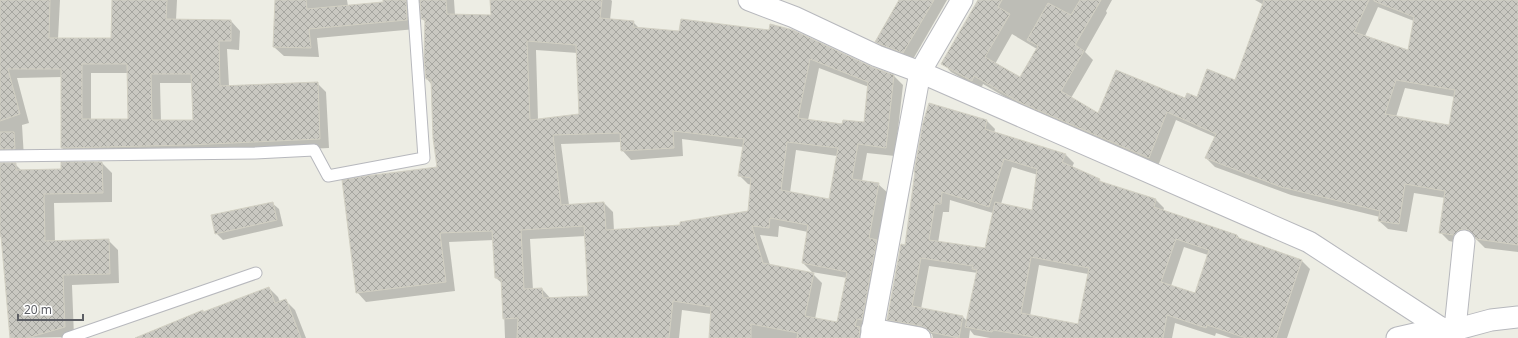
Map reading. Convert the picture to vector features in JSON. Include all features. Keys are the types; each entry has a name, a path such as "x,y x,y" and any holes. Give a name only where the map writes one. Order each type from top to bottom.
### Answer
{"street":[{"path":"749,0 794,17 877,56 920,72 1309,242 1450,332"},
{"path":"920,338 871,334 920,72 962,0"},
{"path":"1450,332 1464,241"},
{"path":"1397,338 1450,332 1491,320 1518,317"}],"lane":[{"path":"0,156 255,153 314,150 328,176 424,158 413,0"},
{"path":"68,338 256,273"}],"building":[{"path":"0,0 50,0 49,38 111,38 112,0 167,0 166,19 231,20 231,41 219,41 220,86 318,82 320,139 188,145 61,148 61,69 8,69 20,114 0,121","holes":["82,64 127,64 128,119 82,119","151,74 191,74 193,120 152,120"]},
{"path":"275,0 306,0 307,9 383,2 383,0 406,0 407,20 309,29 311,48 273,47"},
{"path":"420,0 446,0 447,14 491,15 490,0 602,0 600,18 634,21 633,27 679,31 681,19 769,30 770,24 793,30 872,67 894,75 886,148 858,144 852,179 879,183 869,238 877,240 862,320 857,319 855,326 860,327 859,338 797,338 798,333 751,324 751,338 709,338 711,307 673,301 669,338 517,338 518,318 503,319 501,278 495,278 492,231 440,233 446,282 356,293 342,180 437,167 433,138 431,79 426,79 424,59 425,19 421,19","holes":["527,41 576,45 579,114 530,120","810,59 868,82 864,122 843,120 842,124 798,118","673,131 744,139 738,176 751,178 748,211 680,222 680,225 606,230 604,202 561,205 553,135 620,133 621,151 674,148","787,142 838,148 829,199 781,190","770,218 808,225 802,263 847,272 837,322 805,316 814,273 763,263 752,226 769,228","584,226 588,296 543,298 542,288 524,289 521,230"]},
{"path":"899,0 934,0 903,53 875,42"},
{"path":"978,0 1002,0 998,7 1010,14 985,57 1020,77 1038,46 1027,40 1048,3 1071,15 1080,0 1101,0 1075,45 1084,51 1061,91 1098,113 1116,70 1185,98 1187,93 1197,97 1207,69 1235,80 1264,0 1369,0 1354,32 1408,50 1414,17 1374,0 1518,0 1518,245 1476,239 1471,232 1466,229 1459,230 1454,235 1439,233 1445,191 1405,184 1399,224 1378,221 1380,211 1281,187 1205,158 1216,134 1167,112 1149,158 1019,102 974,76 972,81 941,64","holes":["1396,80 1455,90 1449,125 1385,114"]},
{"path":"929,103 987,120 985,129 1066,154 1062,162 1100,179 1099,181 1156,199 1154,207 1237,235 1236,237 1302,260 1276,338 1246,338 1207,325 1206,328 1167,315 1163,338 1039,338 965,327 977,270 972,269 973,266 921,258 912,306 963,316 959,338 930,332 922,326 887,320 901,244 905,245 914,172 923,123","holes":["1004,159 1037,169 1032,210 995,202 985,248 929,240 935,204 941,204 942,192 989,207","1176,239 1209,250 1195,293 1161,282","1031,257 1089,268 1078,324 1021,313"]},
{"path":"0,132 14,132 15,149 0,149"},
{"path":"61,162 102,162 103,193 44,194 45,241 109,239 110,274 63,275 65,327 27,338 10,338 0,236 0,163 16,163 16,170 61,169"},
{"path":"273,202 277,220 215,234 211,215"},
{"path":"269,287 275,303 286,299 301,338 135,338 203,310 203,312"}]}
